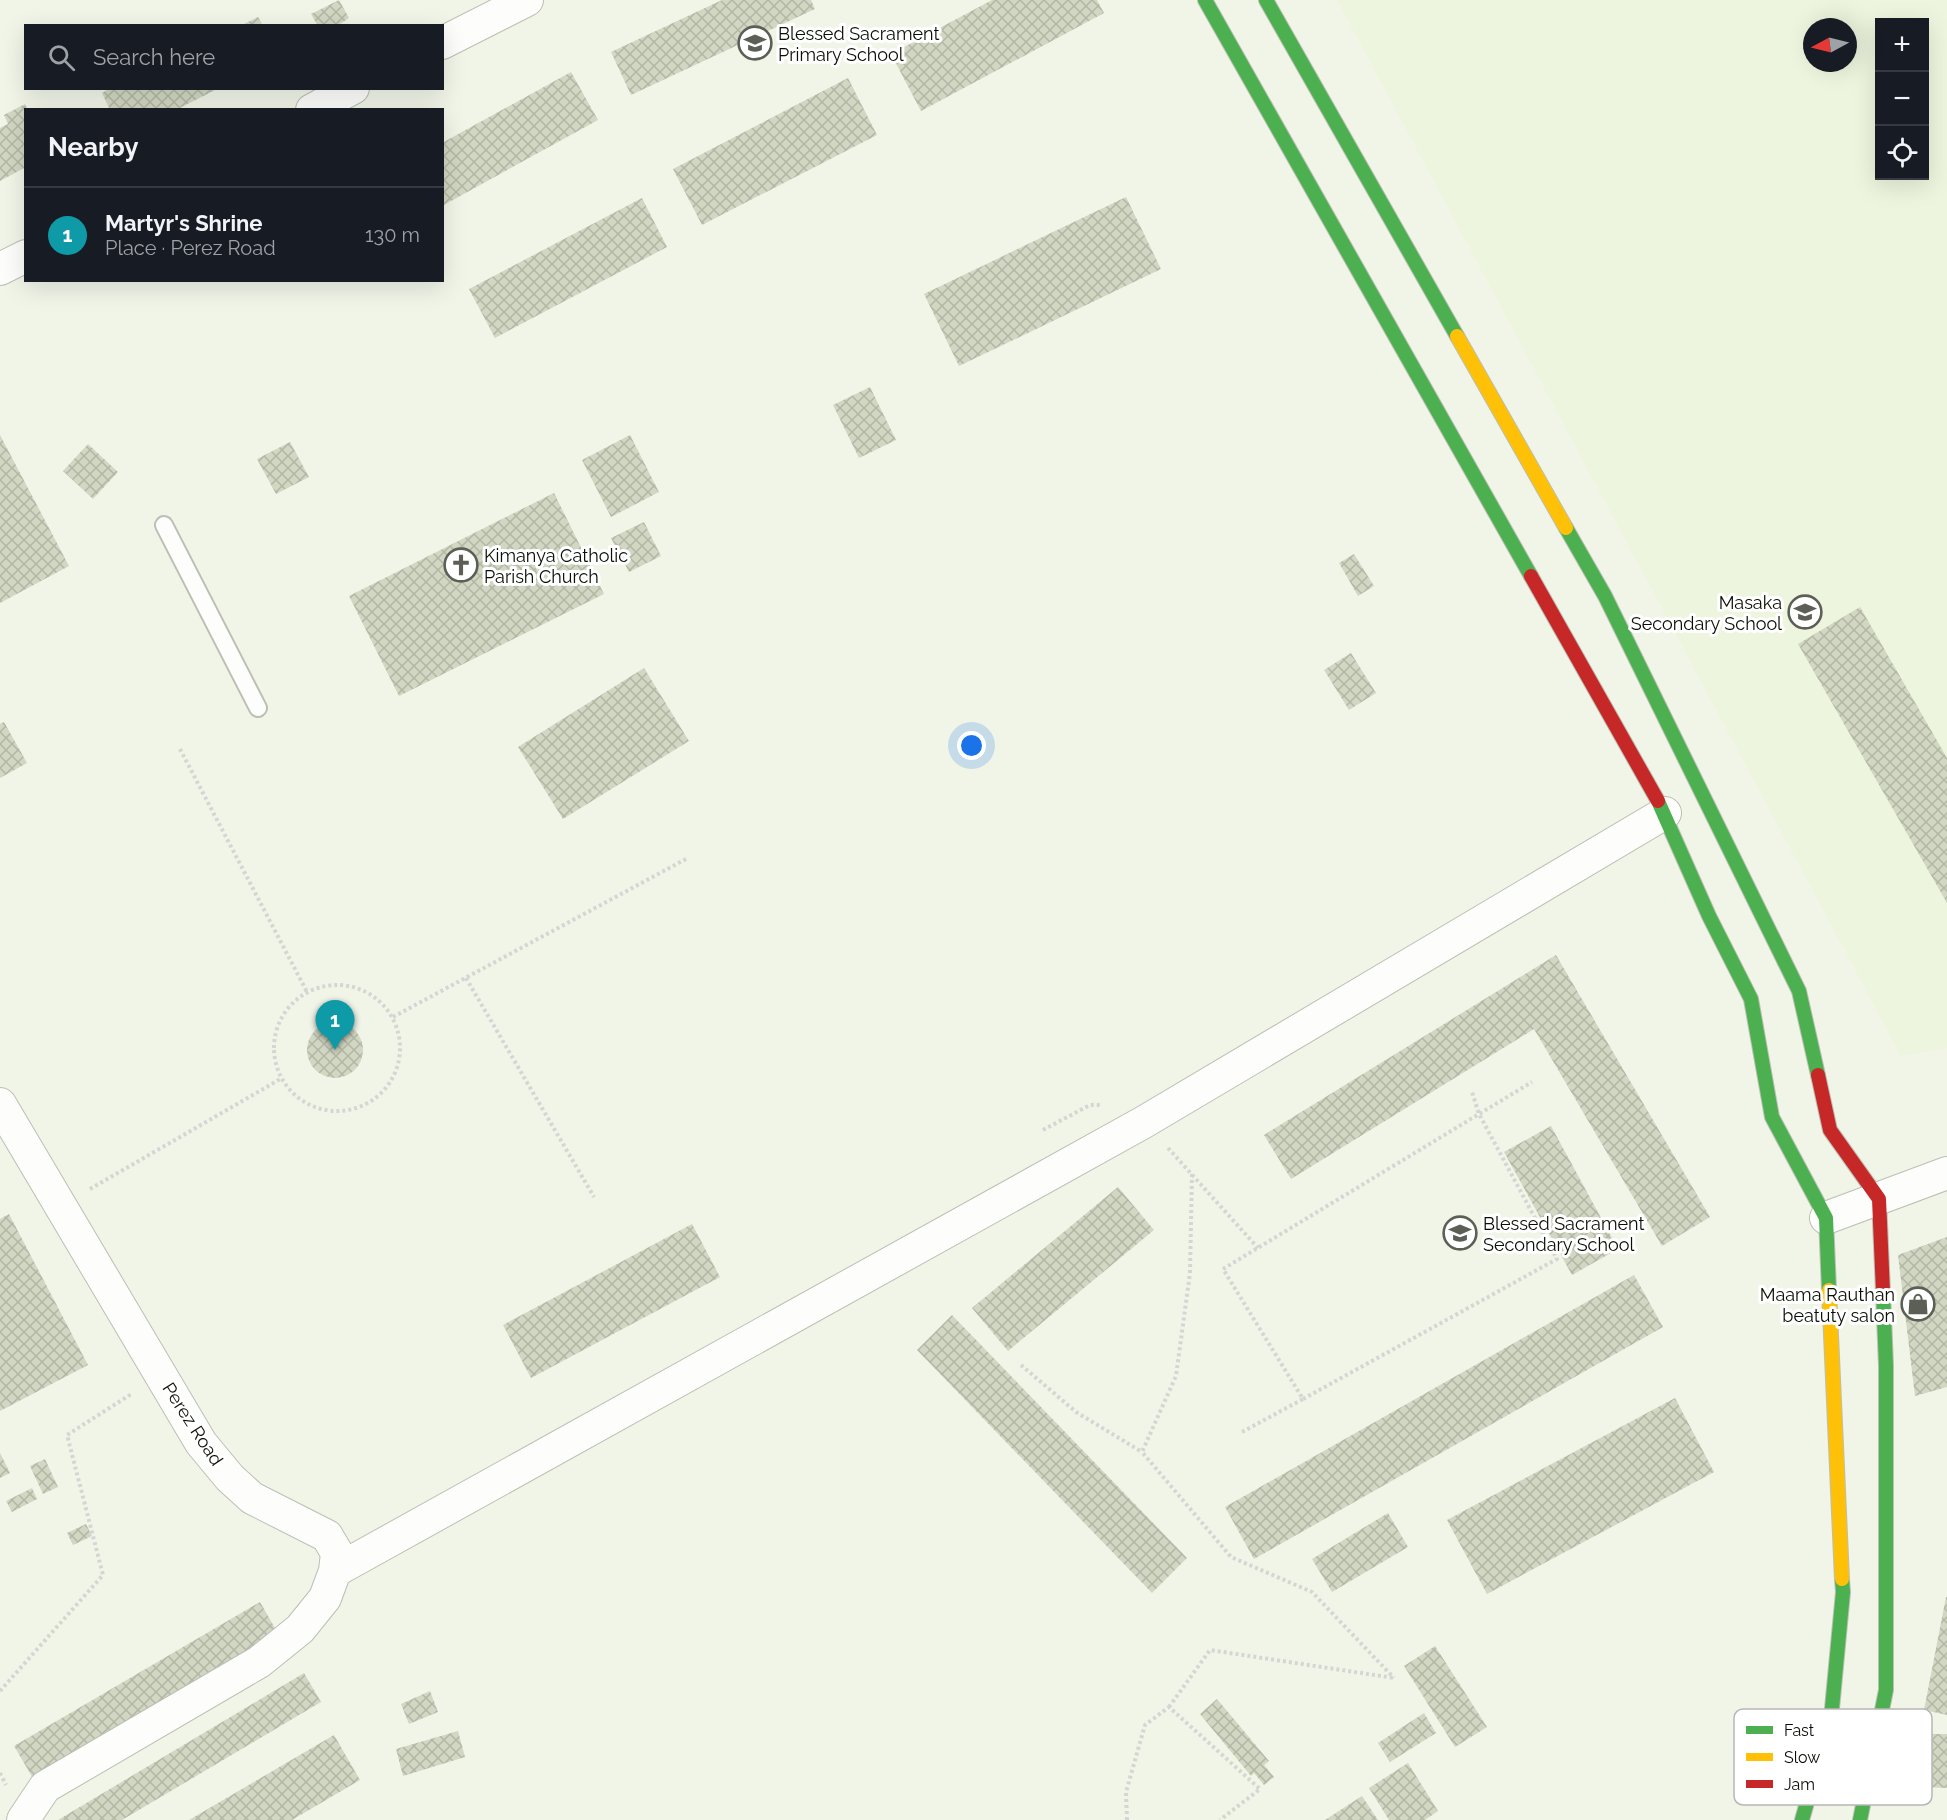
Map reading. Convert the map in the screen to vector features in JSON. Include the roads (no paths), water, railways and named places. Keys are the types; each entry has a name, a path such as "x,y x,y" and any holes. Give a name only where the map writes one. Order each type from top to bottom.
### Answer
{"street":[{"path":"444,42 527,0"},
{"path":"1204,0 1665,813 1709,916 1751,999 1772,1117 1826,1218 1843,1592 1832,1709"},
{"path":"1266,0 1605,596 1799,991 1830,1130 1879,1199 1886,1366 1886,1690 1882,1709"},
{"path":"316,108 349,90"},
{"path":"0,269 24,257"},
{"path":"335,1571 1144,1122 1665,813"},
{"name":"Perez Road","path":"0,1104 201,1443 230,1478 252,1498 327,1536 337,1553 335,1571 325,1598 300,1629 268,1655 45,1787 23,1820"},
{"path":"1826,1218 1947,1173"},
{"path":"1802,1820 1806,1805"},
{"path":"1860,1820 1863,1805"}],"lane":[{"path":"164,525 258,708"}],"place":[{"name":"Blessed Sacrament Primary School","path":"755,43"},
{"name":"Kimanya Catholic Parish Church","path":"461,565"},
{"name":"Masaka Secondary School","path":"1805,612"},
{"name":"Martyr's Shrine","path":"335,1050"},
{"name":"Blessed Sacrament Secondary School","path":"1460,1233"},
{"name":"Maama Rauthan beatuty salon","path":"1918,1304"}]}
